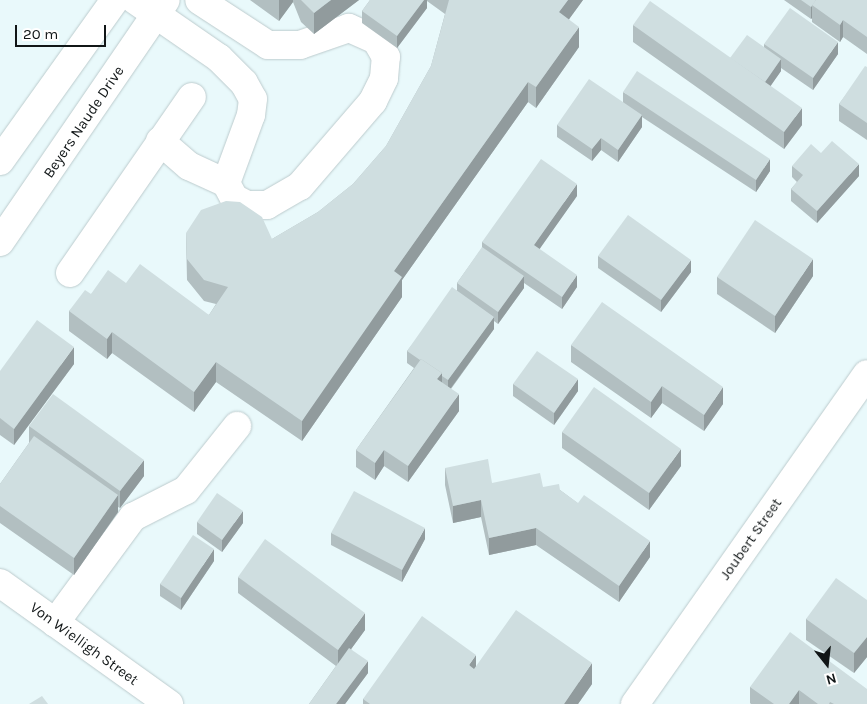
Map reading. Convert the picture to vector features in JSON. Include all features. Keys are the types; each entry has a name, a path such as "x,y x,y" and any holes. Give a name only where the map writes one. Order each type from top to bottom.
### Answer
{"street":[{"path":"0,161 115,0"},
{"path":"160,142 189,166 226,183 234,198 247,205 267,204 290,194 323,163 373,101 384,78 386,57 376,40 350,28 300,45 268,44 199,0"},
{"path":"153,5 219,58 253,99 226,183"},
{"name":"Beyers Naude Drive","path":"0,242 153,5"},
{"path":"70,273 192,96"},
{"name":"Joubert Street","path":"635,704 867,374"},
{"path":"55,623 133,517 186,490 237,426"},
{"name":"Von Wielligh Street","path":"0,583 169,704"}],"building":[{"path":"301,0 331,0 314,13"},
{"path":"370,0 424,0 397,36 362,11"},
{"path":"449,0 568,0 559,12 579,27 536,87 528,82 394,271 402,277 302,421 216,362 194,392 112,332 107,339 69,311 85,290 91,294 108,270 126,283 140,264 209,315 228,287 204,280 187,259 186,233 201,210 226,201 240,202 262,217 272,239 318,212 353,184 386,146 431,66"},
{"path":"801,0 816,0 811,7"},
{"path":"816,0 867,0 867,37 843,20 840,25 812,5"},
{"path":"650,1 802,108 784,132 633,25"},
{"path":"790,8 838,42 813,78 764,44"},
{"path":"747,35 781,59 765,82 730,58"},
{"path":"865,66 867,67 867,123 839,104"},
{"path":"637,71 770,159 756,180 623,92"},
{"path":"589,79 642,115 618,150 601,138 592,149 557,125"},
{"path":"832,141 859,164 817,211 791,189 803,175 792,166 811,144 821,153"},
{"path":"541,159 577,184 534,245 577,275 562,297 482,242"},
{"path":"628,215 691,260 661,300 598,256"},
{"path":"755,220 813,259 775,316 717,277"},
{"path":"482,247 524,276 498,312 457,283"},
{"path":"452,287 494,317 448,380 442,376 442,373 407,351"},
{"path":"602,302 723,387 704,415 662,386 651,402 571,345"},
{"path":"37,320 74,347 14,429 0,418 0,371"},
{"path":"537,351 578,379 554,413 513,384"},
{"path":"421,359 442,373 437,379 459,394 408,466 384,450 375,463 356,450"},
{"path":"594,387 681,449 649,493 562,432"},
{"path":"53,394 144,460 120,491 29,426"},
{"path":"34,436 118,495 74,558 0,506 0,484"},
{"path":"488,459 492,483 540,473 543,487 559,484 560,490 578,503 584,495 650,541 619,586 536,528 489,538 481,500 453,506 445,468"},
{"path":"354,491 425,528 402,570 331,533"},
{"path":"217,493 243,511 222,540 197,522"},
{"path":"193,535 214,549 181,598 160,584"},
{"path":"265,539 365,613 338,650 238,577"},
{"path":"836,578 867,600 867,637 854,653 806,619"},
{"path":"516,610 592,663 564,704 370,704 363,699 422,616 476,655 469,665 474,669"},
{"path":"790,632 867,689 867,704 834,704 830,702 829,704 818,704 799,690 789,704 774,704 750,687"},
{"path":"349,648 368,661 336,704 309,704"},
{"path":"42,696 48,704 29,704"}]}
